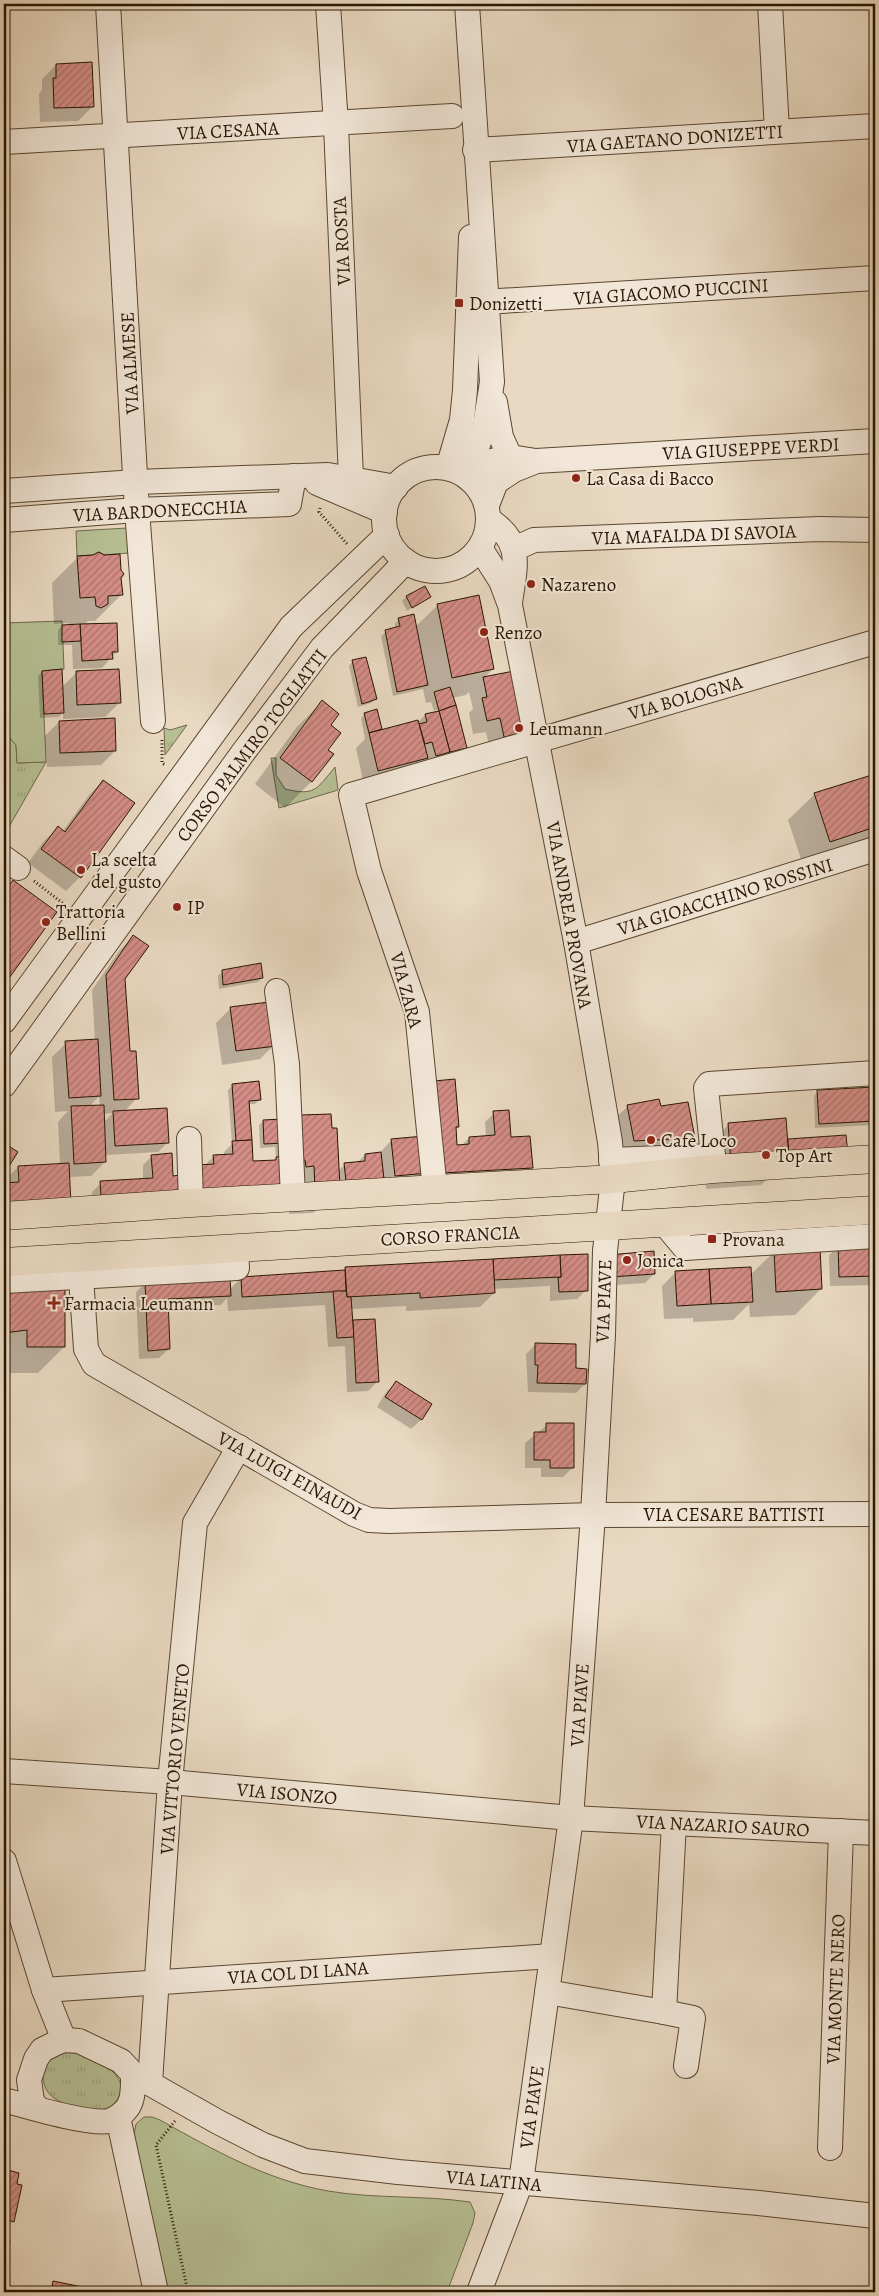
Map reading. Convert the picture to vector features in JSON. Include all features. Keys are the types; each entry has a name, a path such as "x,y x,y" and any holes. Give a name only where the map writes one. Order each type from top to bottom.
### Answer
{"main road":[{"path":"4,1216 191,1203 435,1190 612,1170 713,1162 875,1159"},
{"name":"CORSO FRANCIA","path":"4,1262 875,1210"}],"street":[{"name":"VIA ALMESE","path":"108,4 137,510 153,721"},
{"name":"VIA ROSTA","path":"328,4 336,125 351,478"},
{"path":"457,472 458,435 477,302 475,150 467,4"},
{"path":"770,4 777,132"},
{"name":"VIA CESANA","path":"4,142 336,125 452,116"},
{"name":"VIA GAETANO DONIZETTI","path":"475,150 875,126"},
{"name":"VIA GIACOMO PUCCINI","path":"477,302 875,278"},
{"path":"477,302 501,436 510,458"},
{"path":"457,472 485,426 492,383"},
{"name":"VIA GIUSEPPE VERDI","path":"457,472 487,462 510,458 536,461 875,441"},
{"name":"VIA GIUSEPPE VERDI","path":"488,512 496,482 514,470 536,461"},
{"path":"488,512 486,535 480,548 460,566 448,570 424,570 406,561 396,552 387,535 385,512 391,494 410,474 421,469 457,472 478,488 488,512 510,538 514,549"},
{"name":"VIA BARDONECCHIA","path":"4,491 136,482 328,475 396,487"},
{"name":"VIA BARDONECCHIA","path":"294,476 326,485 385,512"},
{"name":"VIA BARDONECCHIA","path":"4,520 137,510 289,504 294,476"},
{"name":"VIA MAFALDA DI SAVOIA","path":"514,549 534,540 820,529 875,530"},
{"name":"CORSO PALMIRO TOGLIATTI","path":"4,1019 291,627 387,535"},
{"name":"VIA ANDREA PROVANA","path":"480,548 501,581 510,605 576,942 610,1142 612,1170 608,1226"},
{"name":"VIA ANDREA PROVANA","path":"510,605 514,549"},
{"name":"CORSO PALMIRO TOGLIATTI","path":"4,1085 236,762 322,648 406,561"},
{"name":"VIA BOLOGNA","path":"351,795 537,739 875,642"},
{"name":"VIA ZARA","path":"351,795 369,871 417,1012 435,1190"},
{"name":"VIA GIOACCHINO ROSSINI","path":"576,942 875,849"},
{"path":"277,991 287,1064 293,1197"},
{"path":"4,1019 36,1038"},
{"path":"713,1162 706,1088 709,1084 875,1073"},
{"path":"189,1139 191,1203"},
{"path":"664,1222 685,1248 875,1236"},
{"name":"VIA PIAVE","path":"479,2292 521,2182 571,1818 593,1514 603,1335 604,1251 608,1226"},
{"path":"4,1281 237,1268 236,1248"},
{"name":"VIA LUIGI EINAUDI","path":"81,1277 86,1349 94,1364 354,1514 369,1520 389,1521 593,1514"},
{"name":"VIA VITTORIO VENETO","path":"141,2078 157,1981 170,1782 195,1523 239,1446"},
{"name":"VIA CESARE BATTISTI","path":"593,1514 875,1514"},
{"name":"VIA ISONZO","path":"4,1771 170,1782 571,1818"},
{"name":"VIA NAZARIO SAURO","path":"571,1818 875,1833"},
{"path":"664,2012 674,1822"},
{"name":"VIA MONTE NERO","path":"830,2148 841,1831"},
{"path":"4,1860 44,1990 64,2040"},
{"name":"VIA COL DI LANA","path":"44,1990 552,1956"},
{"path":"547,1992 693,2018 686,2066"},
{"path":"4,2100 38,2109 97,2121 109,2121 118,2117 128,2107 141,2078 122,2061 93,2046 79,2041 64,2040 42,2050 31,2070 30,2092 32,2101 38,2109"},
{"name":"VIA LATINA","path":"141,2078 263,2145 305,2161 398,2172 759,2203 875,2216"},
{"path":"118,2117 156,2292"}],"path":[{"path":"326,485 319,512 362,559"},
{"path":"153,721 162,727 162,763 181,777"},
{"path":"11,863 80,916"},
{"path":"188,2105 156,2145 188,2292"}],"green space":[{"path":"127,528 129,553 104,555 99,552 93,555 77,556 76,531"},
{"path":"62,621 64,669 42,671 46,762 17,763 16,745 4,732 4,623"},
{"path":"187,725 165,755 164,728 170,730"},
{"path":"4,732 16,745 17,763 46,762 6,832 4,830"},
{"path":"271,758 276,758 276,775 285,789 303,792 314,789 319,786 335,767 338,790 279,808"},
{"path":"65,2052 94,2059 112,2071 121,2087 118,2099 110,2107 97,2110 70,2106 58,2101 46,2090 43,2073 47,2063 52,2057"},
{"path":"144,2117 160,2120 221,2153 262,2172 305,2186 346,2193 470,2202 475,2213 473,2223 447,2292 168,2292 133,2140 136,2124"}],"building":[{"path":"92,62 94,107 54,108 53,78 56,78 56,64"},
{"path":"99,552 104,555 120,554 121,570 124,574 121,578 123,595 108,596 108,604 101,608 96,606 95,597 80,598 77,556 93,555"},
{"path":"425,586 431,597 412,608 406,596"},
{"path":"479,595 494,669 452,678 437,604"},
{"path":"414,614 428,685 397,692 385,630 400,626 398,618"},
{"path":"117,623 118,652 112,652 113,659 82,661 80,624"},
{"path":"80,624 81,641 62,642 62,625"},
{"path":"366,657 377,699 362,704 352,660"},
{"path":"62,669 64,713 44,714 42,671"},
{"path":"119,669 121,703 77,705 76,671"},
{"path":"514,671 525,723 518,734 504,737 500,718 487,721 482,698 487,697 483,677"},
{"path":"450,687 456,705 439,711 434,692"},
{"path":"322,700 339,714 331,725 341,733 328,750 334,754 312,782 280,758"},
{"path":"456,705 467,748 450,752 439,711"},
{"path":"377,709 382,729 369,733 364,713"},
{"path":"439,711 450,752 436,756 432,742 425,744 419,724 427,722 425,714"},
{"path":"115,718 116,751 60,753 59,721"},
{"path":"418,720 428,758 378,771 369,733"},
{"path":"875,774 875,827 830,842 814,793"},
{"path":"103,780 135,803 81,878 41,849 58,826 65,832"},
{"path":"13,880 57,912 4,985 4,893"},
{"path":"133,935 149,946 125,979 130,1051 136,1051 139,1099 114,1100 106,975"},
{"path":"261,963 263,978 223,985 222,970"},
{"path":"269,1002 276,1046 236,1051 230,1007"},
{"path":"98,1039 101,1096 69,1098 65,1041"},
{"path":"455,1079 459,1127 456,1127 457,1145 469,1144 469,1137 495,1135 493,1111 509,1110 511,1137 530,1136 533,1168 442,1173 434,1081"},
{"path":"259,1081 261,1100 249,1101 252,1140 236,1141 232,1084"},
{"path":"875,1087 875,1121 819,1124 817,1090"},
{"path":"659,1099 661,1106 688,1102 695,1138 634,1141 627,1105"},
{"path":"104,1105 106,1162 74,1164 71,1106"},
{"path":"167,1108 169,1143 115,1146 113,1111"},
{"path":"331,1114 332,1128 337,1128 340,1187 315,1189 314,1166 306,1167 305,1160 302,1160 301,1115"},
{"path":"786,1118 789,1159 731,1164 728,1123"},
{"path":"283,1119 284,1143 264,1144 263,1120"},
{"path":"846,1135 848,1155 789,1159 788,1139"},
{"path":"424,1136 428,1173 395,1176 391,1139"},
{"path":"252,1140 253,1161 276,1160 276,1157 286,1156 288,1192 196,1196 195,1165 214,1164 213,1155 233,1154 232,1141"},
{"path":"4,1143 18,1152 4,1174"},
{"path":"381,1152 384,1179 346,1181 344,1163 365,1161 365,1154"},
{"path":"172,1153 173,1176 180,1175 181,1191 101,1196 100,1181 153,1178 151,1155"},
{"path":"69,1163 71,1205 4,1209 4,1183 19,1182 18,1166"},
{"path":"875,1242 875,1276 839,1277 838,1244"},
{"path":"820,1248 822,1289 776,1292 774,1250"},
{"path":"654,1251 655,1274 610,1277 608,1255"},
{"path":"588,1254 588,1291 559,1292 558,1277 561,1277 560,1255"},
{"path":"560,1255 561,1277 494,1280 493,1259"},
{"path":"493,1259 495,1293 420,1298 420,1293 347,1297 345,1267"},
{"path":"751,1267 753,1302 711,1304 709,1269"},
{"path":"709,1269 711,1304 677,1306 675,1271"},
{"path":"345,1270 346,1291 242,1297 241,1277"},
{"path":"230,1277 231,1296 168,1299 170,1349 148,1351 145,1282"},
{"path":"65,1288 65,1347 27,1347 27,1330 4,1333 4,1293"},
{"path":"333,1291 346,1291 347,1297 351,1297 354,1337 337,1338"},
{"path":"375,1319 379,1382 356,1383 353,1320"},
{"path":"535,1343 576,1344 576,1368 587,1369 586,1384 537,1383 538,1365 535,1365"},
{"path":"396,1381 432,1404 422,1420 385,1397"},
{"path":"546,1423 574,1423 574,1468 550,1468 550,1460 534,1460 534,1432 546,1432"},
{"path":"4,2169 19,2173 17,2184 22,2185 14,2222 9,2220 5,2239 10,2240 4,2271"},
{"path":"53,2281 92,2289 91,2292 51,2292"}],"place":[{"name":"Donizetti","path":"459,303"},
{"name":"La Casa di Bacco","path":"576,478"},
{"name":"Nazareno","path":"531,584"},
{"name":"Renzo","path":"484,632"},
{"name":"Leumann","path":"519,728"},
{"name":"La scelta del gusto","path":"81,870"},
{"name":"IP","path":"177,907"},
{"name":"Trattoria Bellini","path":"46,922"},
{"name":"Cafè Loco","path":"651,1140"},
{"name":"Top Art","path":"766,1155"},
{"name":"Provana","path":"712,1239"},
{"name":"Jonica","path":"627,1260"},
{"name":"Farmacia Leumann","path":"54,1303"}]}
